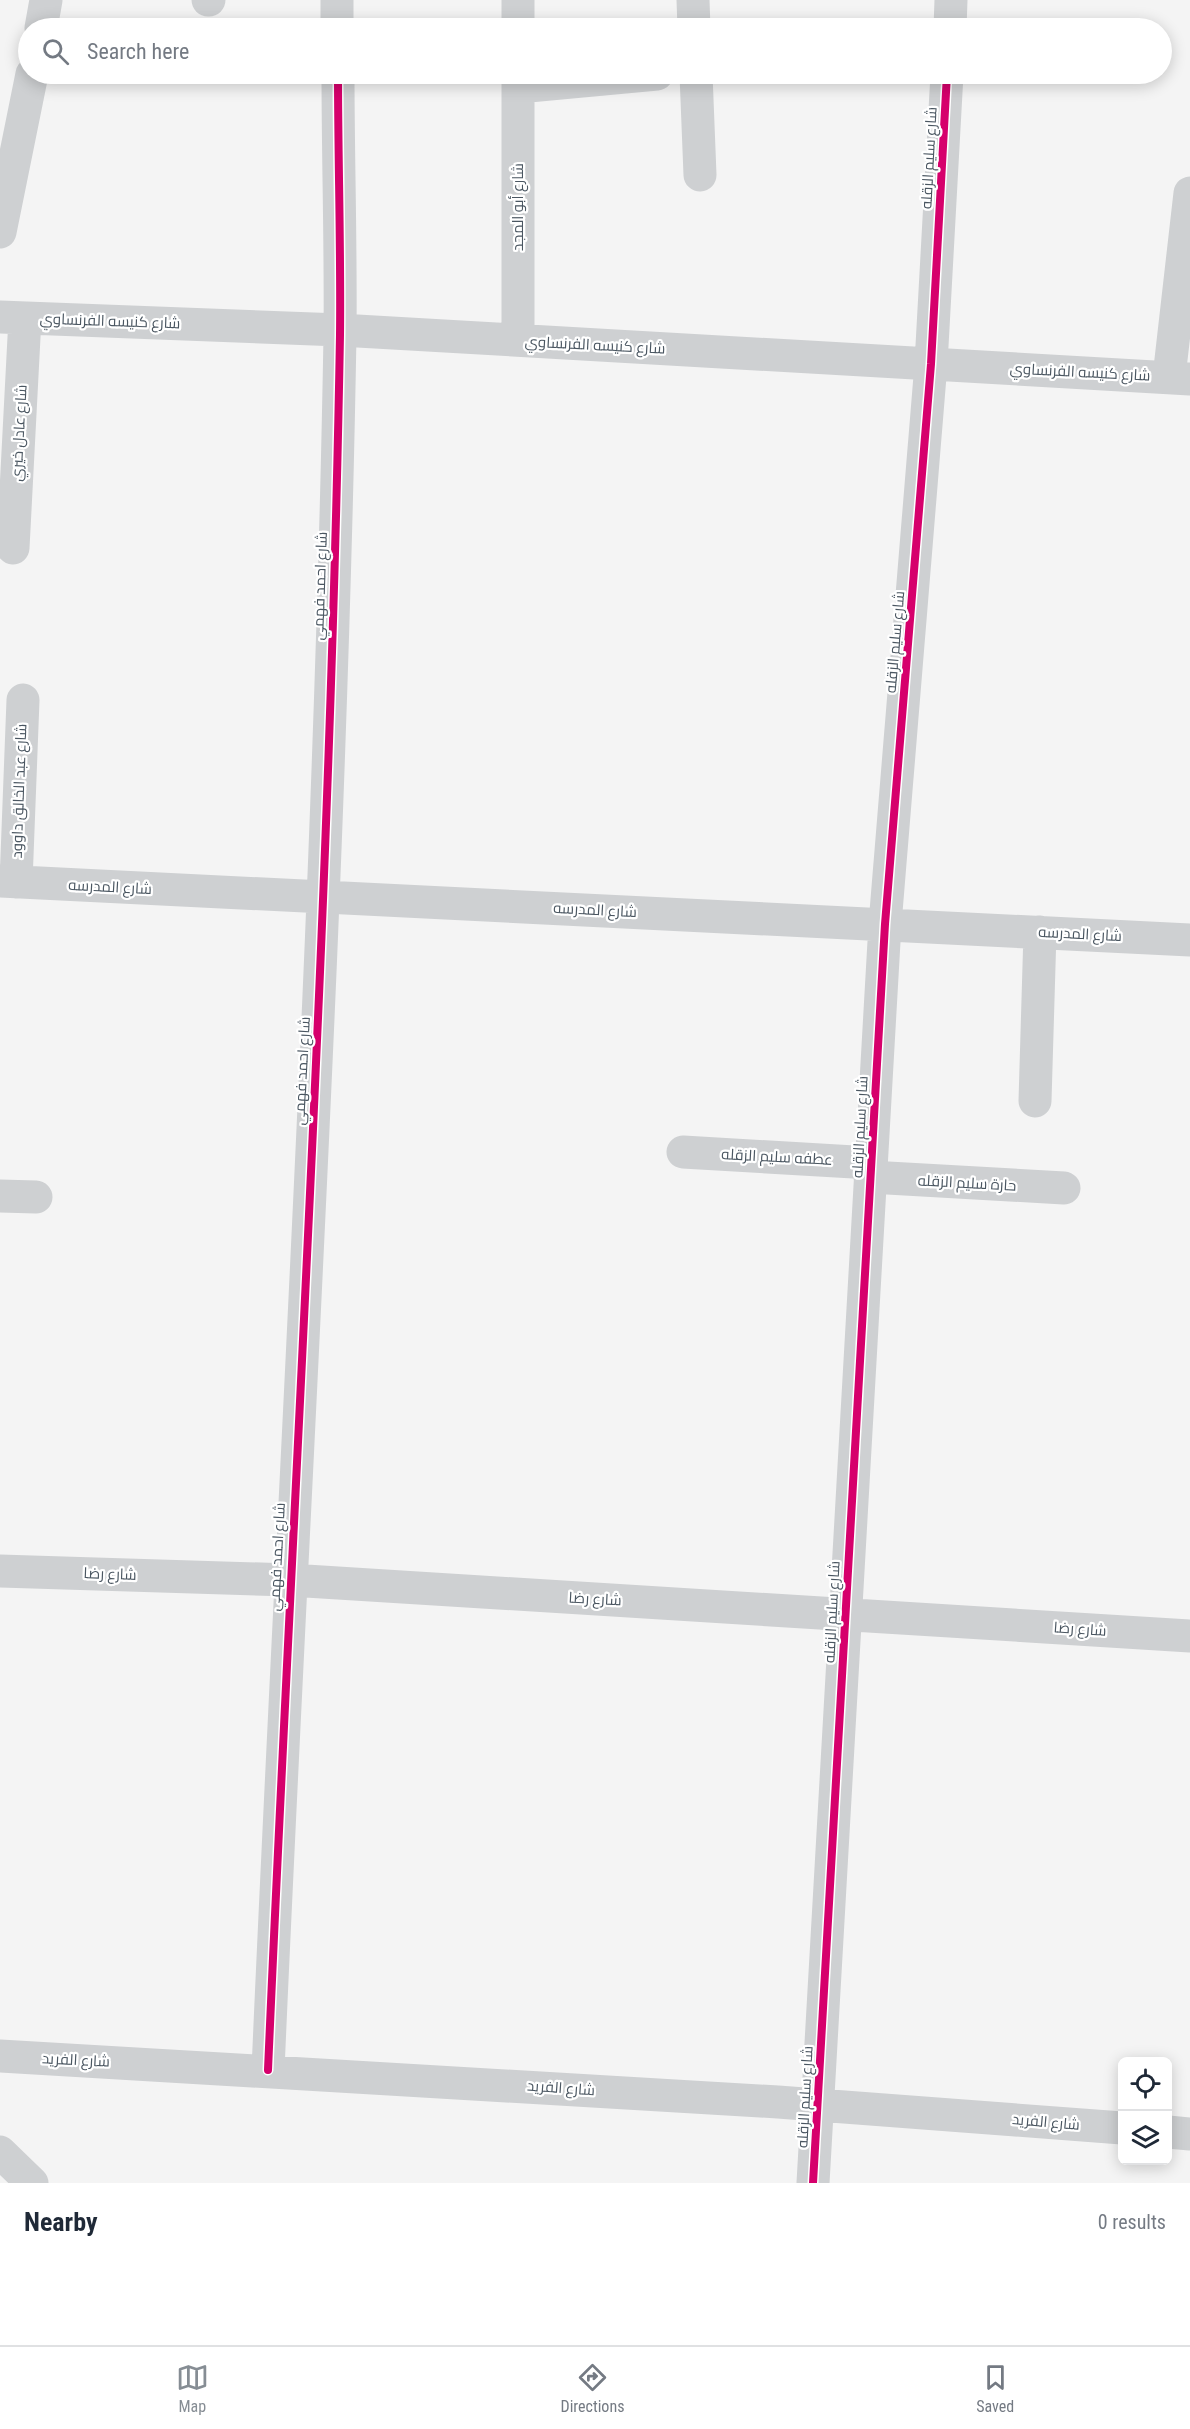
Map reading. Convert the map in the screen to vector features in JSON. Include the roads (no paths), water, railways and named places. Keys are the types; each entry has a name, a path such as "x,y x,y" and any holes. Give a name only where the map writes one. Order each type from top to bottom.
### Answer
{"street":[{"path":"43,18 46,0"},
{"path":"337,0 337,18"},
{"path":"518,0 518,18"},
{"path":"693,0 694,18"},
{"path":"950,18 951,0"},
{"path":"0,232 12,110 26,84"},
{"name":"شارع احمد فهمي","path":"268,2070 290,1580 325,897 340,330 338,84"},
{"name":"شارع أبو المجد","path":"518,84 518,340"},
{"path":"696,84 700,175"},
{"name":"شارع سليم الزقله","path":"813,2183 885,924 931,364 946,84"},
{"path":"1179,378 1190,193"},
{"name":"شارع كنيسه الفرنساوي","path":"12,317 340,330 1179,378"},
{"name":"شارع عادل خيري","path":"12,317 13,548"},
{"name":"شارع عبد الخالق داوود","path":"8,882 23,700"},
{"name":"شارع المدرسه","path":"8,882 1190,940"},
{"path":"1035,1101 1040,932"},
{"name":"عطفه سليم الزقله","path":"683,1152 871,1170"},
{"name":"حارة سليم الزقله","path":"871,1170 1064,1188"},
{"path":"0,1196 36,1197"},
{"name":"شارع رضا","path":"0,1571 290,1580 1190,1635"},
{"name":"شارع الفريد","path":"0,2056 818,2104 1118,2128"},
{"path":"1172,2132 1190,2134"},
{"path":"0,2152 32,2183"}]}
